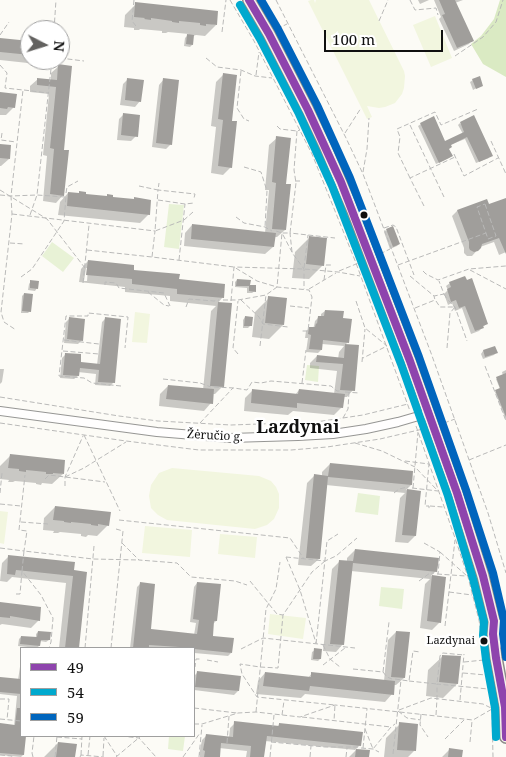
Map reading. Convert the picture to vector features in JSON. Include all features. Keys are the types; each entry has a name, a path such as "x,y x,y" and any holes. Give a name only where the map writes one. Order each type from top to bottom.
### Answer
{"street":[{"path":"249,0 269,34 308,110 353,211 429,413 470,533 494,621 506,646"},
{"name":"Žėručio g.","path":"0,411 157,432 230,438 333,434 366,429 429,413"},
{"path":"494,621 493,634 505,707 506,737"}],"path":[{"path":"55,20 56,0"},
{"path":"134,0 132,21 136,26"},
{"path":"222,32 226,0"},
{"path":"230,0 245,23 298,131 312,154 361,276 418,431 455,538 479,620 492,709 493,757"},
{"path":"276,0 363,174 488,513 506,573"},
{"path":"379,21 388,0"},
{"path":"410,0 415,10 436,8 438,15"},
{"path":"455,56 483,37 496,22 503,0"},
{"path":"0,35 9,22"},
{"path":"255,76 259,52"},
{"path":"206,58 217,67 241,70 255,76 273,78"},
{"path":"70,59 84,61"},
{"path":"0,66 7,73 6,88 48,93"},
{"path":"30,216 37,195 51,70"},
{"path":"241,70 237,108 244,119 249,121"},
{"path":"16,330 4,322 1,312 12,214 11,196 24,90"},
{"path":"344,134 361,108"},
{"path":"424,206 398,153 400,136 397,129 436,112 442,125 478,109"},
{"path":"363,174 369,118"},
{"path":"409,124 444,196"},
{"path":"277,126 280,129 298,131"},
{"path":"293,254 290,233 298,131"},
{"path":"2,133 1,140 17,142"},
{"path":"491,141 506,174"},
{"path":"454,154 464,176 498,158"},
{"path":"410,178 455,157"},
{"path":"244,166 261,172 268,191 265,227"},
{"path":"66,193 67,187 78,180"},
{"path":"295,181 302,181"},
{"path":"152,258 159,183"},
{"path":"139,186 195,194 194,198"},
{"path":"0,190 47,219 84,268"},
{"path":"0,195 66,197 64,221 32,269 21,277"},
{"path":"158,200 185,204 194,203"},
{"path":"179,260 185,204"},
{"path":"485,204 496,236 488,239 486,233 476,207 485,204"},
{"path":"12,214 155,231 184,220 193,212"},
{"path":"236,217 244,223 265,227 272,231"},
{"path":"83,283 89,224"},
{"path":"383,228 393,225 396,227 414,275"},
{"path":"276,231 335,238"},
{"path":"282,233 293,254 304,269"},
{"path":"223,300 231,301 266,295 277,287 282,233"},
{"path":"397,266 486,233"},
{"path":"304,289 308,235"},
{"path":"9,243 25,244"},
{"path":"379,254 391,249"},
{"path":"87,250 234,267 304,269 361,276"},
{"path":"234,267 257,282 277,287 309,290 338,272 364,260"},
{"path":"324,280 326,266 332,265"},
{"path":"438,280 469,269 506,266"},
{"path":"231,301 234,267"},
{"path":"469,269 506,288"},
{"path":"423,271 438,280 447,299 455,307 467,341"},
{"path":"410,276 434,296 440,307 455,307"},
{"path":"105,285 105,282 116,283 119,288 147,291 164,293 170,306 164,305 147,291"},
{"path":"302,331 308,332 312,297 309,290"},
{"path":"434,296 444,294"},
{"path":"260,346 266,295"},
{"path":"186,307 189,299 220,300"},
{"path":"239,300 259,317 263,324"},
{"path":"238,354 233,348 239,300"},
{"path":"414,308 435,300"},
{"path":"356,301 365,328 362,362"},
{"path":"290,306 310,308"},
{"path":"447,348 450,313 455,307"},
{"path":"121,386 92,383 84,378 59,376 66,316 88,316 88,313 128,317 125,348"},
{"path":"263,324 288,327"},
{"path":"365,328 387,346"},
{"path":"63,340 99,344"},
{"path":"363,358 387,346"},
{"path":"302,384 306,350"},
{"path":"62,351 98,354"},
{"path":"485,366 506,421"},
{"path":"163,379 200,383 210,387"},
{"path":"214,388 247,390 252,382 271,381 331,386 337,391 342,392"},
{"path":"200,424 234,388"},
{"path":"345,392 359,393"},
{"path":"343,418 348,409 349,392"},
{"path":"0,397 158,421 231,425 316,422 363,415 408,404"},
{"path":"444,423 454,420"},
{"path":"418,431 412,488 438,491"},
{"path":"64,486 84,435 120,511"},
{"path":"66,477 96,461 126,441"},
{"path":"355,443 382,451 415,467 438,491"},
{"path":"469,460 506,445"},
{"path":"402,460 429,464"},
{"path":"429,464 424,506 444,508"},
{"path":"0,492 2,473"},
{"path":"16,594 20,594 27,531 19,530 25,475"},
{"path":"45,479 49,476 105,482"},
{"path":"394,493 408,487"},
{"path":"0,504 21,506"},
{"path":"119,520 290,538 304,559"},
{"path":"20,522 48,524"},
{"path":"111,647 123,531 116,529"},
{"path":"316,644 327,541 338,534"},
{"path":"357,538 336,556 325,561 312,572 283,615 278,668 260,668 240,664 242,674 258,697 473,720 492,709"},
{"path":"445,626 455,538"},
{"path":"122,543 139,560"},
{"path":"424,543 440,552 467,576"},
{"path":"85,647 94,546"},
{"path":"0,548 93,559 177,563 191,577 235,581 248,585"},
{"path":"440,552 437,574 467,576"},
{"path":"316,644 300,590 286,557 325,561"},
{"path":"256,712 266,609 276,589 280,562"},
{"path":"22,570 41,595 53,618 51,642 48,647"},
{"path":"419,581 434,573"},
{"path":"250,581 277,614 283,615"},
{"path":"449,592 472,595"},
{"path":"388,622 383,672 392,679"},
{"path":"241,649 263,638 355,648"},
{"path":"323,645 330,659 340,667"},
{"path":"323,665 345,647"},
{"path":"409,680 413,651 420,652"},
{"path":"436,716 437,684 441,654 443,653 464,655 460,701"},
{"path":"195,667 196,659 201,659"},
{"path":"207,660 218,662"},
{"path":"464,662 485,660"},
{"path":"353,669 383,672"},
{"path":"463,673 487,676"},
{"path":"395,679 489,689"},
{"path":"393,754 401,680"},
{"path":"0,698 9,700 7,720"},
{"path":"397,711 431,698 483,704 492,709"},
{"path":"282,715 284,700"},
{"path":"300,717 335,705"},
{"path":"334,721 335,705"},
{"path":"195,708 238,713 256,712 391,727"},
{"path":"367,708 362,748 373,749 379,752"},
{"path":"397,711 407,718 421,720"},
{"path":"195,724 202,724 238,713"},
{"path":"270,757 274,714"},
{"path":"421,714 420,725 428,737"},
{"path":"227,744 229,716"},
{"path":"0,719 20,721"},
{"path":"445,739 464,719"},
{"path":"470,742 473,720"},
{"path":"373,749 396,723"},
{"path":"199,757 202,724"},
{"path":"365,729 373,749"},
{"path":"183,757 201,731"},
{"path":"33,757 34,737"},
{"path":"55,757 57,737"},
{"path":"63,737 82,740 80,756 104,757 104,737"},
{"path":"88,756 90,737"},
{"path":"105,737 117,757 140,737 156,757"},
{"path":"272,742 311,746 358,747"},
{"path":"310,757 311,746"},
{"path":"346,757 347,747"},
{"path":"0,754 13,757"}],"green space":[{"path":"314,0 315,3 316,0 369,0 404,71 404,88 395,103 379,108 367,106 372,117 367,119 308,1"},
{"path":"500,0 506,0 506,77 483,64 471,44 481,36 494,19"},
{"path":"435,16 452,58 431,67 413,25"},
{"path":"169,204 184,205 179,249 164,247"},
{"path":"52,242 74,258 63,272 42,256"},
{"path":"135,312 150,314 147,343 132,342"},
{"path":"307,365 319,366 318,382 305,380"},
{"path":"172,468 259,476 271,481 276,487 279,494 279,508 274,519 267,525 255,529 167,520 151,508 149,496 151,485 159,473"},
{"path":"358,493 380,496 378,515 355,512"},
{"path":"0,511 8,512 4,544 0,543"},
{"path":"145,526 192,530 190,557 142,553"},
{"path":"220,534 257,537 255,558 218,554"},
{"path":"381,587 404,589 402,609 379,606"},
{"path":"270,614 306,618 303,639 268,634"},
{"path":"169,737 185,737 183,751 168,749"}],"building":[{"path":"439,0 455,0 474,41 457,48 442,15 445,14"},
{"path":"135,2 218,11 217,25 206,24 206,26 200,25 200,23 179,21 179,23 134,17"},
{"path":"187,34 194,35 193,45 186,44"},
{"path":"0,38 20,40 20,54 0,52"},
{"path":"70,66 72,66 64,150 69,150 64,196 50,194 54,149 50,148 56,87 37,85 37,78 57,80 58,70 70,70"},
{"path":"223,73 237,75 232,121 237,121 232,168 218,166 223,120 218,119"},
{"path":"480,76 483,86 476,89 472,79"},
{"path":"127,78 144,80 141,102 125,100"},
{"path":"163,78 179,80 172,145 156,143"},
{"path":"0,92 17,94 15,108 0,108"},
{"path":"123,113 140,115 138,137 121,135"},
{"path":"474,115 493,156 479,162 467,137 451,145 452,147 449,149 453,156 439,163 420,123 434,116 445,141 464,132 460,122"},
{"path":"276,136 291,138 286,184 291,184 286,230 272,229 276,183 272,182"},
{"path":"0,144 11,145 10,159 0,158"},
{"path":"79,191 86,192 86,194 107,196 107,194 113,195 113,197 134,199 134,197 151,200 150,215 67,206 68,192 79,193"},
{"path":"506,198 506,254 499,238 482,244 478,251 470,250 469,242 457,210 487,199 489,204"},
{"path":"192,224 276,233 274,247 191,239"},
{"path":"393,226 400,244 393,247 386,229"},
{"path":"309,236 327,238 324,266 306,264"},
{"path":"88,260 134,265 134,270 180,274 179,279 225,284 224,298 177,294 177,289 132,284 132,279 86,275"},
{"path":"465,276 467,280 472,278 488,324 483,326 484,328 475,331 465,306 459,308 456,300 451,302 447,289 451,287 449,282"},
{"path":"237,279 251,280 250,285 256,285 256,292 249,291 249,286 236,286"},
{"path":"30,280 39,281 38,289 30,288"},
{"path":"24,293 33,294 31,312 22,311"},
{"path":"268,296 287,298 284,325 265,323"},
{"path":"218,302 232,303 224,387 210,386"},
{"path":"325,310 344,311 343,318 352,319 349,343 323,340 322,350 309,349 311,335 308,334 309,327 315,327 318,316 324,316"},
{"path":"245,316 253,317 252,326 244,326"},
{"path":"69,317 85,319 83,341 67,339"},
{"path":"105,317 121,319 115,383 98,382 99,370 80,368 79,376 63,375 65,353 81,354 81,362 100,364"},
{"path":"345,344 359,345 355,391 340,390 343,364 316,362 317,355 344,358"},
{"path":"495,346 498,353 485,357 483,350"},
{"path":"506,373 506,417 495,390 500,388 496,377"},
{"path":"168,385 214,389 213,404 166,399"},
{"path":"252,389 298,394 299,389 345,394 343,408 297,403 297,408 251,403"},
{"path":"10,454 65,460 64,474 46,474 46,472 26,470 26,472 8,468"},
{"path":"330,463 413,471 412,485 328,477 320,559 306,558 314,474 328,476"},
{"path":"407,489 421,491 416,536 402,535"},
{"path":"55,506 111,512 109,526 53,520"},
{"path":"355,549 439,558 437,572 353,563 344,645 330,644 339,560 353,561"},
{"path":"8,555 75,562 74,570 87,572 79,647 65,647 73,576 16,570 15,575 7,574"},
{"path":"432,575 446,577 441,623 427,621"},
{"path":"140,582 155,584 151,629 197,634 199,620 193,619 197,582 221,584 217,621 214,621 213,636 234,638 232,653 195,649 195,647 149,645 149,647 133,647"},
{"path":"0,602 41,607 40,621 10,616 10,618 0,617"},
{"path":"38,631 51,632 50,640 41,640 40,646 20,644 21,636 37,637"},
{"path":"396,631 410,632 405,678 391,677"},
{"path":"314,648 322,649 321,659 313,659"},
{"path":"442,655 461,656 458,684 439,682"},
{"path":"197,671 241,676 239,691 195,687"},
{"path":"265,672 311,677 311,672 395,681 394,695 310,686 309,691 263,686"},
{"path":"0,677 20,679 20,694 0,692"},
{"path":"17,708 20,708 20,737 26,737 24,755 0,753 0,723 15,725"},
{"path":"234,721 279,726 279,723 363,732 361,746 267,736 264,757 250,757 251,746 221,743 220,757 204,757 205,751 203,750 206,734 233,737"},
{"path":"399,722 418,724 416,751 397,750"},
{"path":"58,742 77,744 75,757 56,757"},
{"path":"449,748 463,750 462,757 448,757"},
{"path":"356,749 370,750 369,757 355,757"}],"transit line":[{"name":"49","path":"249,0 269,34 308,110 341,182 410,361 457,493 483,576 494,621 493,634 505,707 506,737"},
{"name":"59","path":"261,0 317,105 350,178 419,357 493,573 504,620 503,634 506,657"},
{"name":"54","path":"240,5 299,114 332,186 401,364 448,496 484,622 483,635 495,708 496,737"}],"place":[{"name":"Lazdynai","path":"484,641"}],"district":[{"name":"Lazdynai","path":"298,428"}]}
